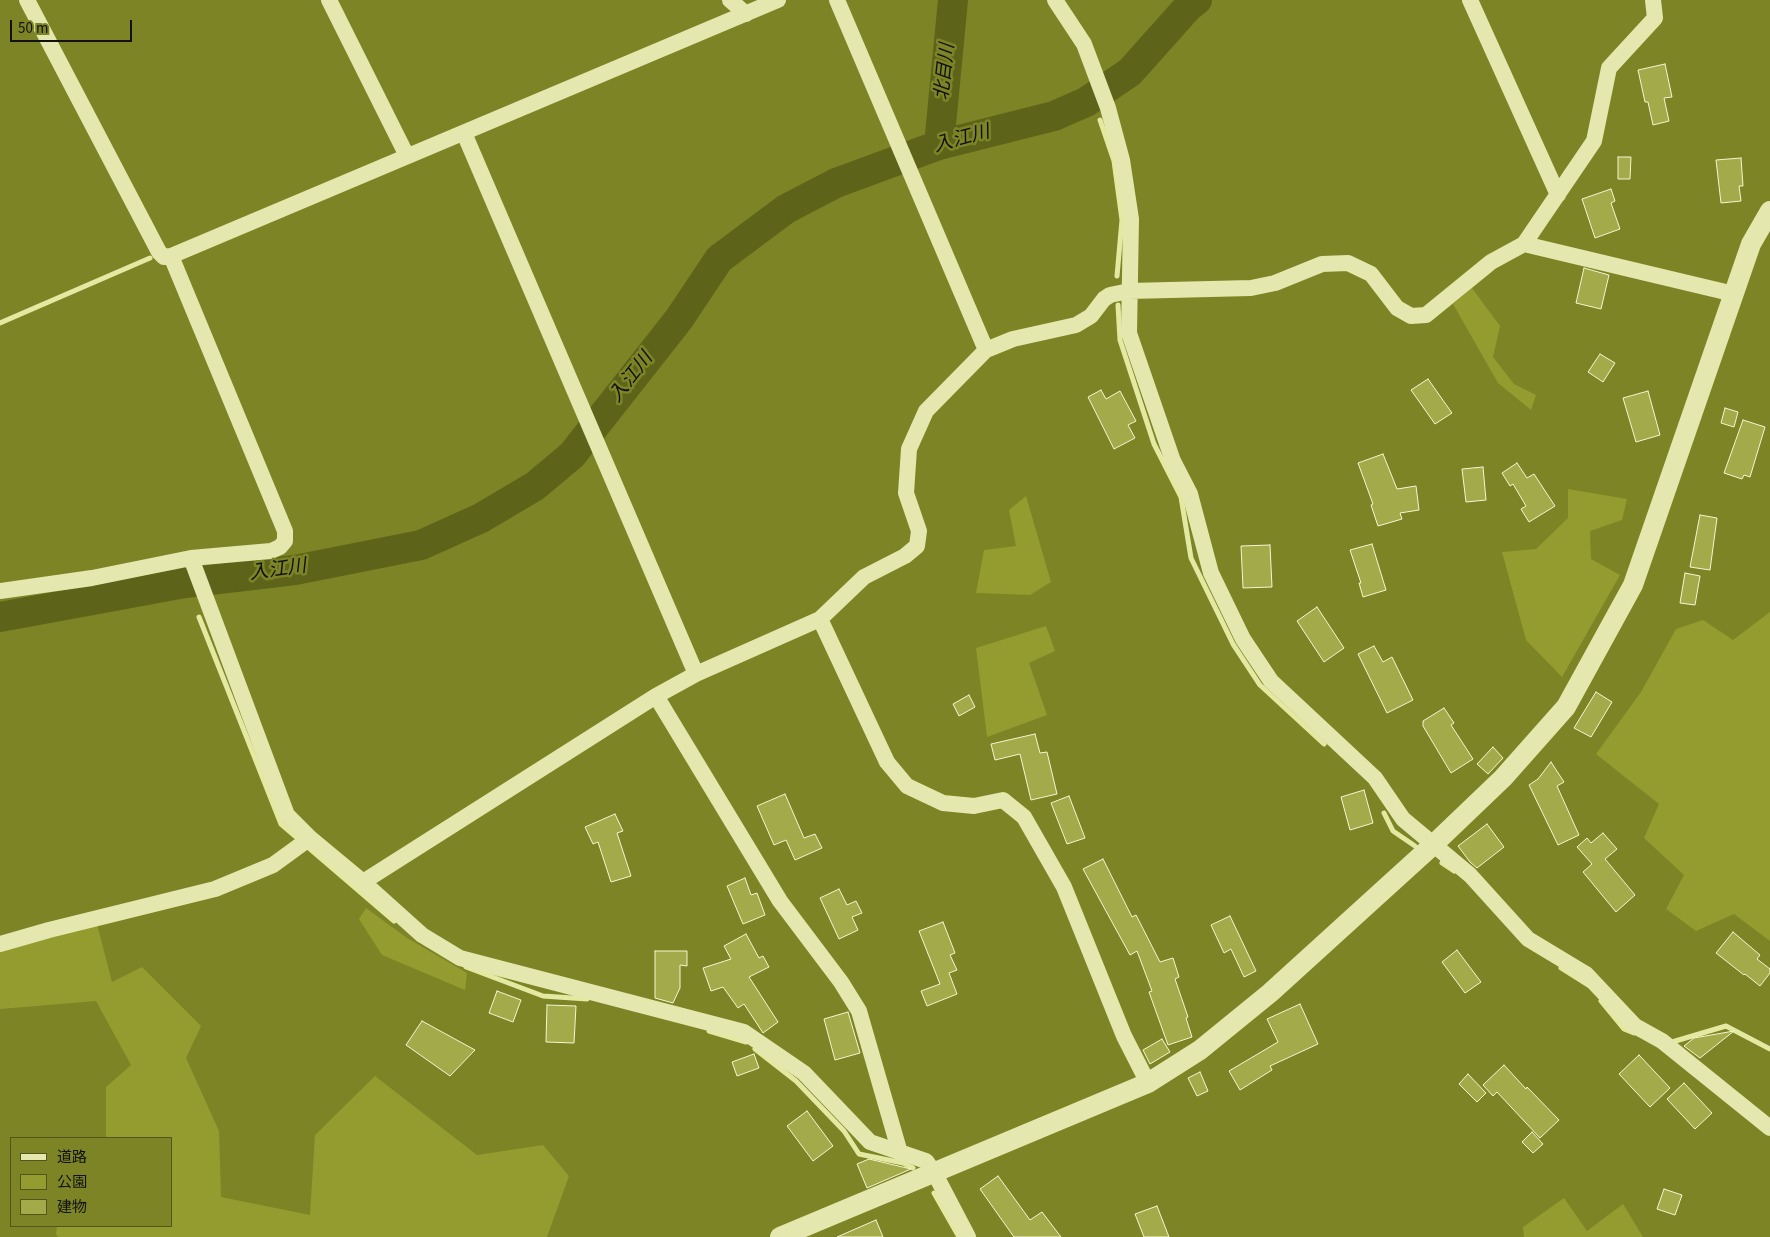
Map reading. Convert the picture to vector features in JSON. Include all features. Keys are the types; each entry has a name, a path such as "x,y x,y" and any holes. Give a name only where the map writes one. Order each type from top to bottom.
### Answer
{"street":[{"path":"27,0 158,252 164,257 171,256 778,0"},
{"path":"329,0 407,156"},
{"path":"730,0 746,14"},
{"path":"837,0 986,350"},
{"path":"1055,0 1084,44 1108,108 1122,160 1131,219 1129,333 1173,461 1190,494 1211,573 1243,639 1271,681 1375,778 1403,819 1470,875 1528,939 1586,974 1636,1026 1662,1041 1770,1128"},
{"path":"1470,0 1558,195"},
{"path":"363,882 656,696 696,674 820,619 864,577 905,556 918,546 919,531 906,493 909,449 926,411 986,350 1013,339 1076,325 1091,316 1104,299 1110,295 1130,291 1251,288 1276,283 1322,264 1348,263 1371,274 1397,308 1411,316 1426,315 1491,262 1524,244 1594,141 1609,68 1655,18 1653,0"},
{"path":"464,133 696,674"},
{"path":"780,1237 1148,1083 1200,1050 1270,993 1434,844 1503,778 1566,708 1633,585 1752,244 1770,211"},
{"path":"1524,244 1734,294"},
{"path":"0,591 271,551 280,548 285,541 285,531 171,256"},
{"path":"193,562 287,815 310,838 422,935 460,958 744,1032 804,1073 870,1142 926,1161 934,1172 968,1237"},
{"path":"820,619 887,762 907,786 943,803 974,806 1003,800 1024,816 1064,887 1124,1036 1148,1083"},
{"path":"656,696 780,902 840,982 859,1011 900,1153"},
{"path":"0,944 215,889 274,865 310,838"}],"green space":[{"path":"1472,288 1500,326 1493,357 1514,384 1536,395 1531,410 1498,383 1453,304"},
{"path":"1568,489 1627,499 1622,520 1590,531 1591,559 1620,575 1562,677 1526,640 1502,552 1536,549 1568,518"},
{"path":"1026,496 1051,582 1030,595 976,593 984,550 1016,546 1009,510"},
{"path":"1770,612 1770,941 1734,914 1696,931 1666,909 1684,875 1644,838 1659,804 1596,754 1641,692 1676,629 1703,620 1733,640"},
{"path":"1046,626 1055,651 1029,663 1047,715 987,737 976,648"},
{"path":"366,908 407,938 467,973 465,990 382,955 359,919"},
{"path":"97,924 112,982 142,967 201,1026 186,1058 219,1131 221,1197 310,1215 315,1135 375,1076 477,1155 543,1145 569,1176 547,1237 58,1237 56,1234 57,1227 172,1227 172,1137 106,1137 106,1087 131,1065 96,1001 0,1009 0,951"},
{"path":"1564,1198 1587,1231 1623,1204 1643,1237 1524,1237 1523,1227"}],"building":[{"path":"1665,64 1672,97 1664,98 1669,121 1653,125 1648,102 1645,102 1638,70"},
{"path":"1618,157 1631,157 1630,179 1618,179"},
{"path":"1741,158 1743,186 1739,186 1741,201 1721,203 1716,160"},
{"path":"1611,189 1615,201 1611,203 1620,229 1595,238 1582,199"},
{"path":"1584,268 1609,275 1601,309 1576,303"},
{"path":"1600,354 1615,363 1603,382 1588,372"},
{"path":"1428,379 1452,413 1435,424 1411,390"},
{"path":"1101,390 1106,399 1120,391 1136,421 1128,425 1135,438 1114,449 1088,397"},
{"path":"1648,391 1660,435 1636,442 1623,398"},
{"path":"1725,408 1738,412 1734,427 1721,423"},
{"path":"1743,420 1765,427 1750,477 1744,475 1742,479 1724,473"},
{"path":"1383,454 1397,489 1416,486 1419,510 1400,513 1402,519 1378,526 1371,505 1373,504 1358,463"},
{"path":"1517,463 1527,478 1534,474 1555,506 1529,522 1521,509 1526,506 1513,484 1510,486 1502,473"},
{"path":"1483,467 1486,500 1466,502 1462,469"},
{"path":"1700,515 1717,518 1710,570 1690,567"},
{"path":"1372,544 1386,590 1363,597 1359,583 1361,583 1350,550"},
{"path":"1270,545 1272,587 1243,588 1241,546"},
{"path":"1685,573 1700,576 1695,605 1680,603"},
{"path":"1317,607 1344,648 1324,662 1297,621"},
{"path":"1374,646 1383,662 1392,657 1413,700 1387,713 1358,654"},
{"path":"1596,692 1612,702 1591,737 1574,728"},
{"path":"969,695 975,707 959,716 953,704"},
{"path":"1444,708 1454,723 1451,725 1473,759 1451,773 1423,726 1423,721"},
{"path":"1035,734 1040,753 1047,752 1057,794 1031,800 1020,754 995,760 991,744"},
{"path":"1493,747 1503,758 1488,774 1477,764"},
{"path":"1551,762 1564,782 1557,786 1579,835 1558,845 1529,785 1538,779"},
{"path":"1364,790 1373,823 1350,830 1341,797"},
{"path":"785,794 804,838 815,834 822,848 795,860 786,840 774,845 757,806"},
{"path":"1069,796 1085,838 1067,844 1051,803"},
{"path":"615,814 623,831 617,833 631,876 611,882 598,842 593,844 585,827"},
{"path":"1487,824 1504,847 1477,868 1458,846"},
{"path":"1603,833 1617,849 1605,859 1635,895 1616,912 1583,872 1592,864 1577,847 1587,838 1591,843"},
{"path":"1103,859 1132,917 1136,915 1160,962 1173,958 1179,977 1175,979 1188,1017 1186,1018 1192,1037 1168,1045 1149,992 1152,991 1137,951 1130,955 1083,869"},
{"path":"745,878 751,895 757,893 765,915 743,924 727,886"},
{"path":"839,889 847,905 856,901 862,913 852,917 858,930 839,939 820,898"},
{"path":"1230,916 1256,971 1244,977 1231,949 1224,953 1211,925"},
{"path":"943,922 955,953 950,955 957,970 949,973 957,994 927,1006 921,991 940,984 919,931"},
{"path":"1733,932 1760,955 1757,959 1770,969 1770,973 1760,986 1716,953"},
{"path":"746,934 759,958 763,956 769,967 749,977 778,1022 763,1033 744,1004 738,1008 723,987 711,991 703,968 731,959 724,946"},
{"path":"1457,950 1481,982 1465,993 1442,962"},
{"path":"655,951 687,951 687,966 680,965 680,988 673,1003 655,998"},
{"path":"497,991 521,1000 513,1022 489,1013"},
{"path":"1300,1004 1318,1044 1270,1066 1272,1070 1240,1090 1229,1071 1278,1042 1267,1019"},
{"path":"547,1005 576,1006 574,1043 546,1042"},
{"path":"848,1012 860,1053 835,1060 824,1019"},
{"path":"422,1021 475,1050 450,1076 406,1045"},
{"path":"1734,1031 1700,1058 1684,1046 1694,1038"},
{"path":"1162,1039 1170,1052 1150,1064 1143,1050"},
{"path":"754,1054 759,1068 737,1076 732,1062"},
{"path":"1639,1055 1670,1088 1650,1107 1619,1074"},
{"path":"1504,1065 1559,1120 1540,1138 1497,1092 1493,1096 1483,1085"},
{"path":"1200,1072 1208,1091 1197,1096 1188,1078"},
{"path":"1468,1074 1486,1093 1477,1102 1459,1084"},
{"path":"1684,1083 1712,1113 1695,1129 1667,1099"},
{"path":"807,1111 833,1146 813,1161 787,1126"},
{"path":"1532,1132 1543,1144 1533,1153 1522,1142"},
{"path":"869,1159 911,1169 867,1188 857,1164"},
{"path":"998,1176 1030,1220 1042,1212 1061,1237 1014,1237 980,1189"},
{"path":"1664,1189 1682,1195 1675,1215 1657,1209"},
{"path":"1157,1206 1169,1237 1144,1237 1135,1214"},
{"path":"876,1220 883,1237 837,1237"}],"waterway":[{"name":"北目川","path":"939,145 953,0"},
{"name":"入江川","path":"0,617 185,583 295,570 421,545 481,518 535,486 572,455 679,319 719,259 786,209 836,183 939,145 1054,116 1086,102 1130,72 1188,7 1197,0"},
{"path":"1100,120 1114,161 1122,220 1117,276"},
{"path":"0,323 150,258"},
{"path":"1118,305 1120,340 1154,444 1181,497 1191,558 1233,644 1260,685 1324,744"},
{"path":"199,617 281,824 394,921"},
{"path":"1384,813 1393,831 1415,846"},
{"path":"1442,863 1454,871"},
{"path":"466,967 543,996 587,999"},
{"path":"1561,968 1588,985"},
{"path":"1601,1001 1624,1029 1634,1033"},
{"path":"1672,1042 1726,1026 1770,1049"},
{"path":"709,1031 746,1042"},
{"path":"755,1049 796,1081 844,1131 859,1154 903,1163 913,1168"},
{"path":"934,1193 959,1237"}]}
